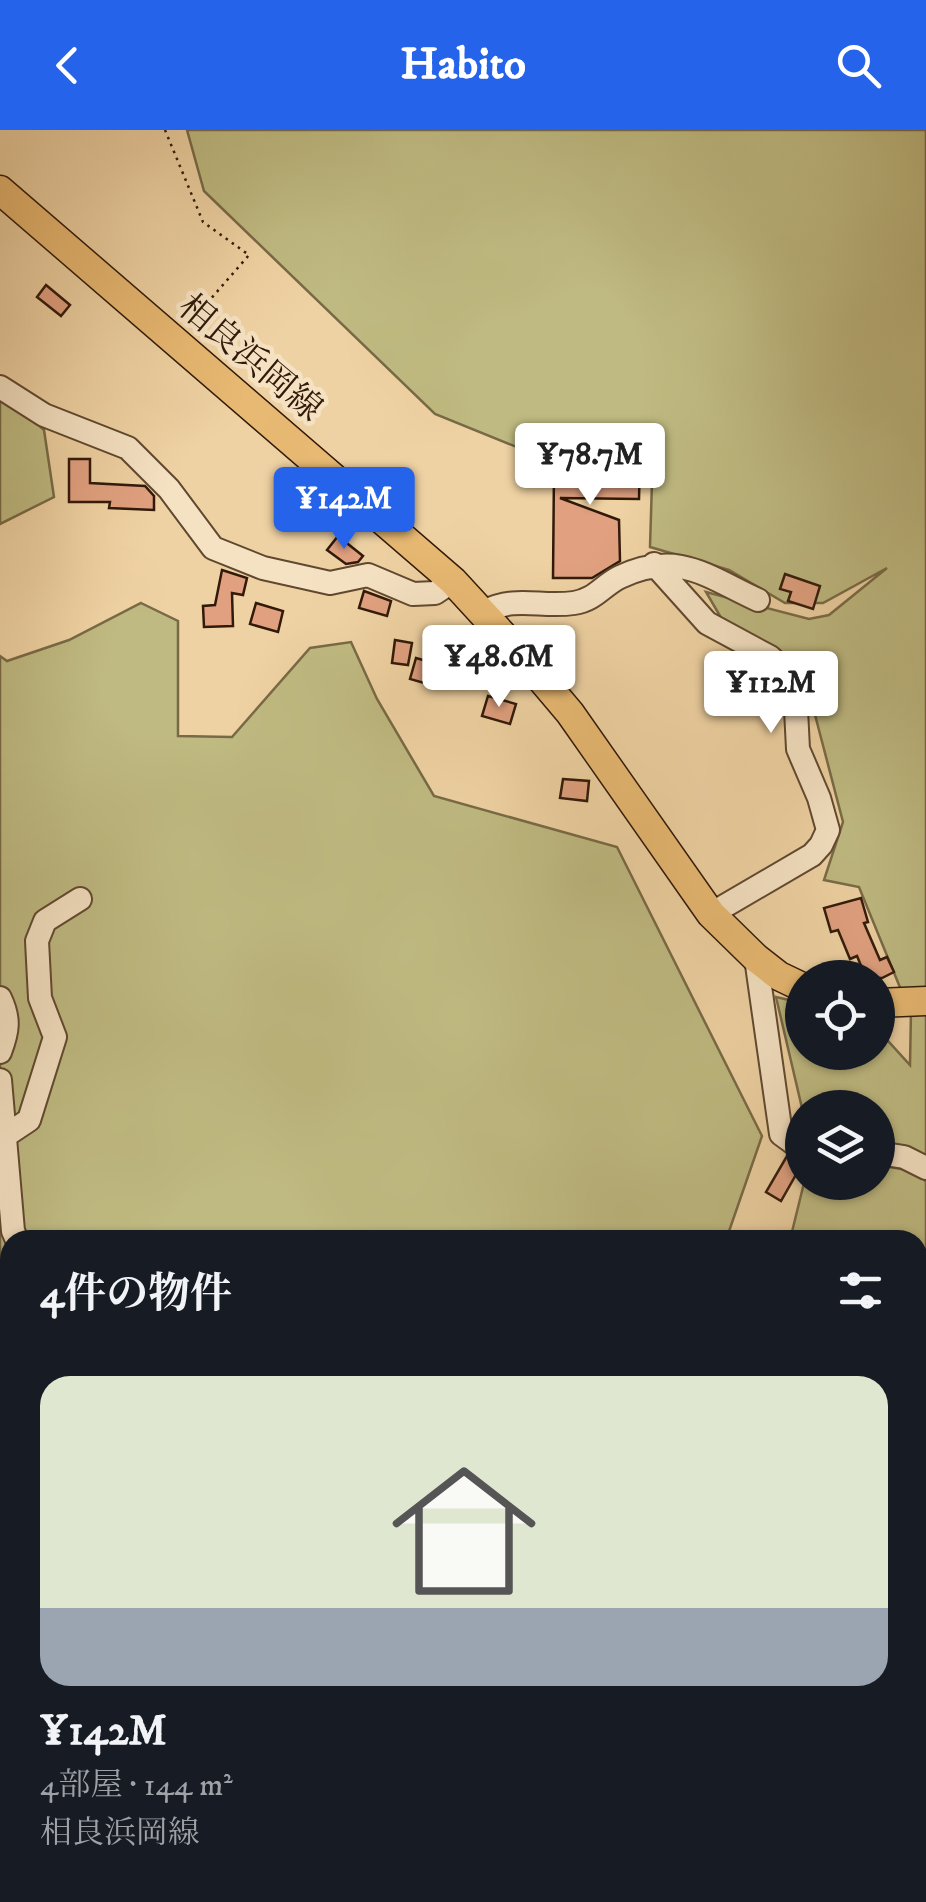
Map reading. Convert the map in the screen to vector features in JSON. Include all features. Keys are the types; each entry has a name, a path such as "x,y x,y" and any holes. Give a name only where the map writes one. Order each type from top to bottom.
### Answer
{"main road":[{"name":"相良浜岡線","path":"0,190 453,581 570,713 711,914 756,958 785,979"},
{"path":"895,1003 926,1002"}],"street":[{"path":"0,387 44,416 128,448 169,489 213,548 263,568 330,583 368,575 413,594 424,594 435,593 453,581"},
{"path":"483,612 516,601 571,604 593,598 616,579 654,564 685,566 758,600"},
{"path":"654,564 708,623 770,657 787,673 795,690 798,749 803,768 820,798 828,830 822,845 812,854 711,914"},
{"path":"5,1136 29,1120 55,1037 40,998 37,942 44,921 80,900"},
{"path":"756,958 785,1136"},
{"path":"0,998 8,1016 8,1031 0,1052"},
{"path":"0,1080 13,1230"},
{"path":"895,1156 926,1168"}],"path":[{"path":"165,130 204,222 249,254 174,342"}],"shaded area":[{"path":"187,130 926,130 926,1003 908,1007 895,975 895,960 889,960 859,887 824,880 843,822 802,665 727,628 706,592 809,619 829,615 887,568 823,603 785,603 729,570 650,547 653,449 621,436 563,444 539,456 435,414 204,191"},
{"path":"0,390 44,430 54,497 0,524"},
{"path":"141,603 178,621 178,736 232,737 310,648 351,642 377,699 434,796 617,847 762,1136 729,1230 0,1230 0,656 7,661 69,640"},
{"path":"776,997 785,999 785,1035"},
{"path":"926,1007 926,1159 895,1149 895,1090 798,1090 793,1070 895,1070 895,1049 910,1065 911,1010"},
{"path":"895,1168 919,1172 926,1182 926,1230 792,1230 800,1200 895,1200"}],"building":[{"path":"46,285 70,305 61,316 37,297"},
{"path":"563,444 625,445 625,459 640,459 639,499 560,498 619,520 620,561 592,578 553,578 554,471 563,471"},
{"path":"69,459 90,459 90,483 145,486 154,496 154,510 109,508 110,502 69,502"},
{"path":"338,536 363,556 358,562 346,564 327,550"},
{"path":"222,570 247,578 243,595 232,593 233,626 204,627 203,606 215,605"},
{"path":"785,574 820,586 813,609 788,601 791,592 780,589"},
{"path":"364,591 391,601 387,616 359,608"},
{"path":"256,603 283,611 278,632 250,624"},
{"path":"395,640 412,643 408,665 392,663"},
{"path":"489,646 503,662 490,675 476,660"},
{"path":"416,658 444,666 438,687 410,679"},
{"path":"488,696 516,704 510,724 482,716"},
{"path":"563,779 589,781 587,801 560,798"},
{"path":"861,898 868,922 864,923 880,960 859,960 857,956 850,959 838,930 831,932 824,908"},
{"path":"785,1159 785,1194 781,1201 766,1192"}]}
